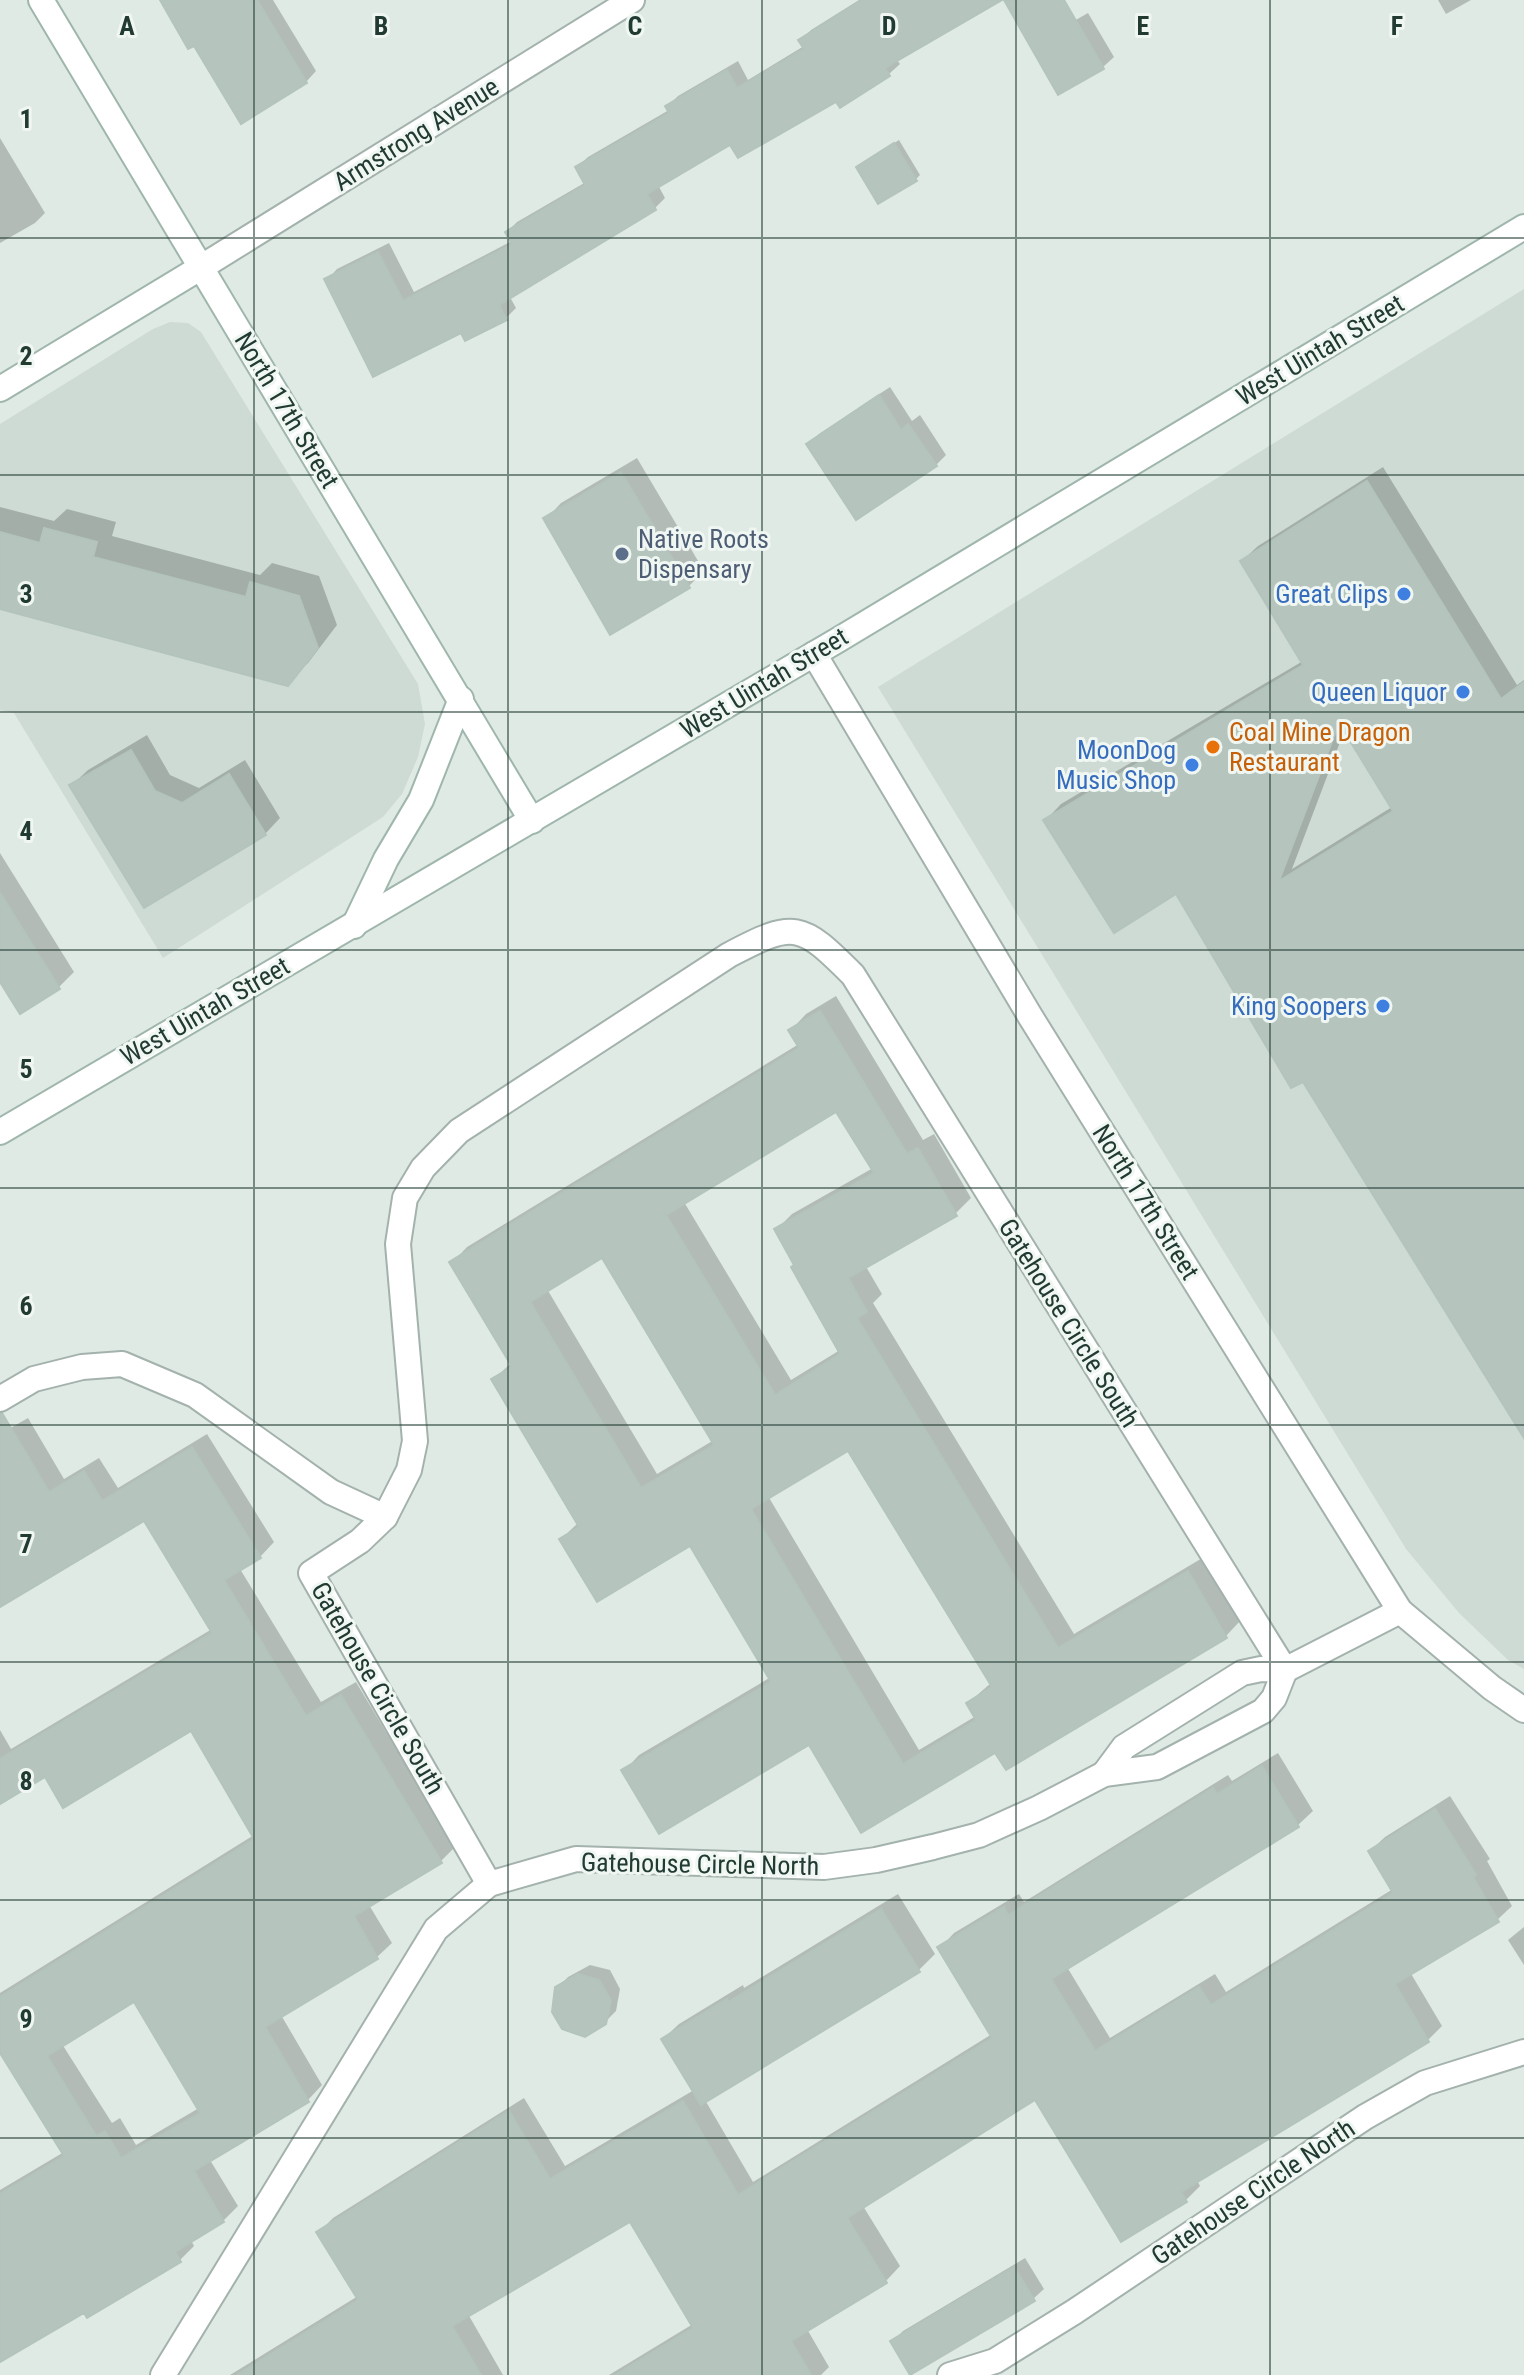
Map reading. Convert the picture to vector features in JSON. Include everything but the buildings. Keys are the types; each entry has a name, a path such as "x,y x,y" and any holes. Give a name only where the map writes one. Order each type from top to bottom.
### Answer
{"street":[{"name":"North 17th Street","path":"41,0 532,821"},
{"name":"Armstrong Avenue","path":"0,389 632,0"},
{"name":"West Uintah Street","path":"0,1132 814,654 1524,227"},
{"name":"North 17th Street","path":"814,654 1030,1016 1400,1611 1492,1688 1524,1710"},
{"path":"354,926 386,859 421,800 461,699"},
{"name":"Gatehouse Circle South","path":"489,1884 311,1573 360,1541 385,1517 409,1470 415,1441 398,1244 405,1198 423,1168 459,1131 729,955 770,934 797,931 824,947 853,975 1285,1670"},
{"path":"0,1399 34,1379 82,1367 122,1364 195,1395 331,1492 385,1517"},
{"name":"Gatehouse Circle North","path":"1104,1774 1124,1747 1242,1673 1261,1669 1285,1670 1400,1611"},
{"name":"Gatehouse Circle North","path":"163,2375 436,1929 489,1884 576,1859 824,1867 876,1860 979,1835 1104,1774 1157,1767 1263,1711 1274,1698 1285,1670"},
{"name":"Gatehouse Circle North","path":"950,2375 995,2361 1022,2345 1365,2117 1425,2083 1524,2052"}],"shaded area":[{"path":"1524,289 1524,1669 1508,1660 1459,1613 1406,1549 878,687"},
{"path":"170,322 188,323 201,332 418,684 425,724 418,757 402,794 383,817 163,958 14,713 0,710 0,424 153,329"}],"place":[{"name":"Native Roots Dispensary","path":"622,554"},
{"name":"Great Clips","path":"1404,594"},
{"name":"Queen Liquor","path":"1463,692"},
{"name":"Coal Mine Dragon Restaurant","path":"1213,747"},
{"name":"MoonDog Music Shop","path":"1192,765"},
{"name":"King Soopers","path":"1383,1006"}]}
